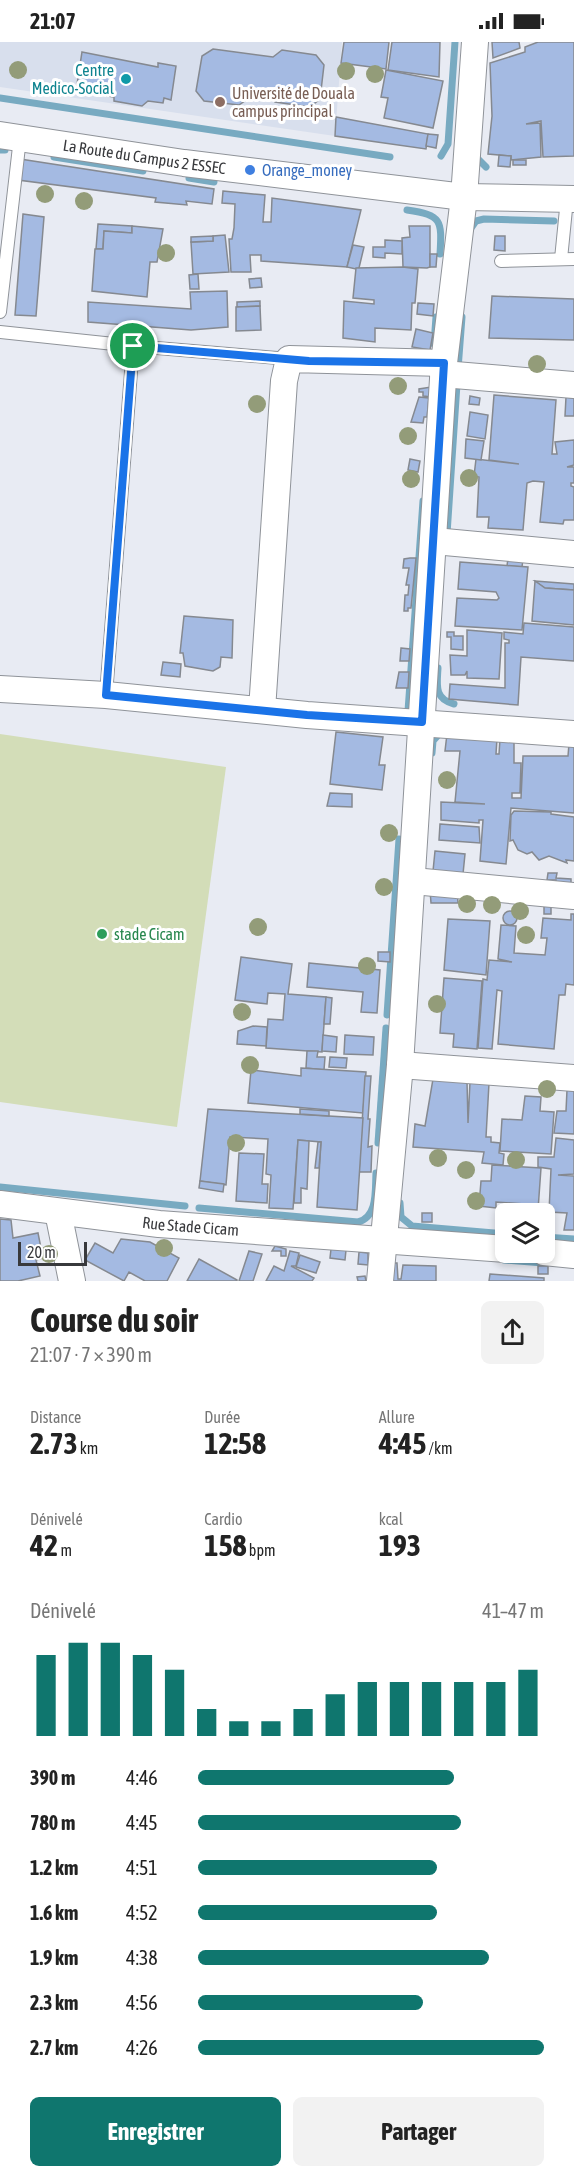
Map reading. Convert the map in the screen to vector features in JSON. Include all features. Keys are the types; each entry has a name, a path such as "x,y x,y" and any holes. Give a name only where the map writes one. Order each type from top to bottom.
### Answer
{"street":[{"path":"380,1281 400,1065 413,881 443,369 464,197 475,42"},
{"name":"La Route du Campus 2 ESSEC","path":"10,136 184,163 464,197 571,199"},
{"path":"262,710 284,381 289,359 443,369 574,385"},
{"path":"434,541 574,554"},
{"path":"0,689 106,695 262,710 574,734"},
{"path":"413,881 574,896"},
{"path":"400,1065 574,1078"},
{"name":"Rue Stade Cicam","path":"0,1204 159,1224 495,1249"},
{"path":"58,1212 72,1281"},
{"path":"555,1253 574,1255"}],"lane":[{"path":"0,312 10,136"},
{"path":"561,259 571,199"},
{"path":"501,261 574,259"},
{"path":"0,332 289,359"},
{"path":"106,695 133,346"}],"shaded area":[{"name":"Université de Douala campus principal","path":"0,42 342,42 335,136 0,87"}],"green space":[{"name":"stade Cicam","path":"0,734 226,767 177,1127 0,1102"}],"building":[{"path":"344,42 389,42 386,69 341,63"},
{"path":"392,42 440,42 439,77 388,70"},
{"path":"492,42 519,42 520,48 493,58"},
{"path":"538,42 574,42 574,156 543,157 541,121 526,124 540,123 541,157 511,160 511,156 488,154 492,116 490,63 525,52 525,47"},
{"path":"213,49 273,57 282,50 316,55 324,65 320,99 310,107 275,102 268,92 250,90 249,98 239,105 204,101 196,91 202,56"},
{"name":"Centre Medico-Social","path":"82,52 158,67 158,63 176,66 171,100 164,98 163,103 148,101 142,106 114,101 114,97 76,91"},
{"path":"386,70 443,81 433,128 384,118 388,98 381,97"},
{"path":"336,117 428,134 426,149 335,136"},
{"path":"428,134 438,135 436,148 426,146"},
{"path":"499,155 511,156 510,167 498,166"},
{"path":"20,159 214,189 212,204 186,201 187,205 155,202 156,198 18,180"},
{"path":"513,160 526,160 526,165 513,165"},
{"path":"223,191 265,195 263,222 271,222 272,198 361,210 347,267 261,261 261,255 250,255 251,272 231,272 229,239 232,239 234,228 235,204 222,203"},
{"path":"23,214 44,217 36,316 15,315"},
{"path":"98,224 132,226 132,233 104,231 103,249 96,249"},
{"path":"132,226 163,229 157,262 150,262 147,297 92,291 95,249 103,249 104,231 132,233"},
{"path":"409,226 430,226 430,267 403,267 402,238 410,237"},
{"path":"225,235 229,272 193,274 191,242 213,241 213,236"},
{"path":"213,236 213,241 191,242 191,237"},
{"path":"495,236 505,236 505,251 494,250"},
{"path":"385,240 402,241 402,254 385,253 385,258 373,257 373,247 385,247"},
{"path":"353,245 364,247 359,268 356,269 347,267"},
{"path":"430,254 437,254 436,267 430,267"},
{"path":"356,268 418,269 415,303 412,303 411,330 375,328 375,342 343,338 344,301 374,304 374,300 353,298"},
{"path":"198,274 199,289 190,289 189,275"},
{"path":"261,278 262,287 250,288 249,279"},
{"path":"227,291 228,327 191,330 88,322 88,302 191,309 190,292"},
{"path":"492,296 574,299 574,340 489,338"},
{"path":"260,301 260,306 237,307 237,302"},
{"path":"418,303 434,304 433,316 417,314"},
{"path":"260,306 261,330 236,331 236,307"},
{"path":"416,329 433,333 430,350 412,347"},
{"path":"431,387 432,397 423,396 423,392 419,392 419,389"},
{"path":"494,395 556,400 552,454 557,454 555,442 574,440 574,465 567,467 574,467 574,483 571,483 571,486 574,487 574,520 564,520 563,524 540,522 544,482 533,481 527,483 523,530 488,528 489,517 477,517 479,477 474,476 476,459 519,464 489,460"},
{"path":"470,396 480,398 479,405 469,404"},
{"path":"419,397 429,398 427,417 424,417 423,423 411,422"},
{"path":"566,397 574,398 574,416 565,416"},
{"path":"470,412 488,415 485,439 467,436"},
{"path":"466,439 484,441 481,460 465,458"},
{"path":"410,459 420,461 418,472 408,470"},
{"path":"416,558 411,608 404,611 405,595 408,595 409,585 406,585 409,568 403,568 404,559"},
{"path":"508,558 523,559 522,567 507,566"},
{"path":"460,562 528,567 522,630 455,626 457,598 497,600 499,598 496,592 458,589"},
{"path":"535,581 574,584 574,590 545,588"},
{"path":"535,581 545,588 574,590 574,625 532,621"},
{"path":"184,616 233,620 232,658 221,657 220,667 213,671 185,666 183,653 180,653"},
{"path":"524,623 574,627 574,661 521,657 518,705 449,699 450,684 505,688 505,643 509,643 509,640 504,639 504,632 523,634"},
{"path":"467,630 502,633 499,679 467,678 467,671 465,675 451,675 450,655 467,656"},
{"path":"447,632 454,632 454,636 463,636 463,650 451,649 451,637 447,637"},
{"path":"401,648 410,649 409,661 400,661"},
{"path":"163,662 181,664 180,677 161,675"},
{"path":"399,672 409,672 408,688 396,688"},
{"path":"336,732 383,737 379,765 385,765 382,790 330,784"},
{"path":"447,734 497,738 496,754 499,754 500,739 514,739 514,763 521,763 520,793 512,793 512,798 521,798 523,756 568,756 569,744 574,744 574,813 511,808 506,864 480,861 483,820 479,820 479,823 441,820 441,802 485,804 455,802 460,751 445,751"},
{"path":"330,793 352,794 352,807 327,806"},
{"path":"514,811 551,812 551,814 574,817 574,861 566,860 567,863 549,856 539,860 532,852 527,854 518,850 513,840 510,841 511,815"},
{"path":"440,824 479,827 480,843 439,840"},
{"path":"435,851 465,854 463,874 433,871"},
{"path":"548,873 557,873 556,878 571,879 571,884 547,880"},
{"path":"430,890 457,890 458,903 431,903"},
{"path":"544,905 551,905 551,914 544,914"},
{"path":"510,911 515,913 517,918 515,923 510,925 505,923 503,918 505,913"},
{"path":"571,914 574,914 574,985 566,984 565,995 559,995 554,1049 498,1044 502,991 497,990 492,1049 478,1048 483,979 487,980 489,960 512,962 498,959 501,925 516,926 514,953 545,955 547,938 541,938 543,918 571,920"},
{"path":"448,919 490,921 486,975 444,970"},
{"path":"378,952 390,952 390,962 378,961"},
{"path":"241,957 292,964 288,994 326,997 322,1052 266,1048 268,1019 283,1020 285,994 268,993 267,1004 235,1000"},
{"path":"309,963 380,970 377,1013 361,1012 363,992 307,987"},
{"path":"444,978 482,981 477,1049 453,1047 454,1034 440,1033"},
{"path":"326,997 332,998 330,1024 324,1024"},
{"path":"253,1026 267,1027 266,1046 237,1044 238,1031"},
{"path":"323,1035 337,1037 336,1052 322,1051"},
{"path":"345,1035 374,1037 373,1055 344,1054"},
{"path":"307,1051 318,1051 317,1057 325,1057 324,1070 306,1068"},
{"path":"330,1057 347,1058 346,1068 329,1067"},
{"path":"301,1068 366,1072 363,1113 248,1103 251,1070 301,1076"},
{"path":"365,1076 371,1076 368,1147 372,1146 371,1172 359,1172"},
{"path":"433,1079 467,1081 468,1123 470,1082 489,1083 486,1137 491,1137 491,1142 500,1143 499,1153 504,1154 503,1165 482,1163 484,1152 413,1147 415,1124 425,1126"},
{"path":"567,1090 574,1091 574,1134 554,1133 557,1111 566,1111"},
{"path":"525,1096 541,1097 540,1111 554,1112 551,1154 500,1151 502,1119 522,1120"},
{"path":"208,1109 363,1118 357,1210 317,1207 321,1142 298,1140 293,1209 269,1208 271,1175 266,1174 268,1139 230,1137 226,1185 200,1181"},
{"path":"300,1109 329,1111 329,1116 300,1114"},
{"path":"556,1138 574,1140 574,1174 558,1175 574,1176 574,1230 564,1230 567,1213 555,1212 555,1203 549,1203 551,1169 538,1167 538,1157 554,1157"},
{"path":"298,1140 309,1141 307,1189 301,1188 301,1203 294,1203"},
{"path":"318,1142 321,1142 319,1168 315,1168"},
{"path":"239,1153 264,1154 262,1184 268,1184 267,1203 236,1201"},
{"path":"492,1165 541,1168 538,1203 496,1202 495,1208 479,1206 481,1181 491,1181"},
{"path":"200,1181 224,1184 223,1192 199,1188"},
{"path":"422,1213 432,1213 432,1222 422,1222"},
{"path":"0,1219 11,1220 13,1238 38,1233 43,1258 36,1260 40,1276 18,1281 0,1281"},
{"path":"121,1239 150,1242 179,1258 167,1281 145,1281 129,1272 124,1281 85,1260 95,1243 113,1253"},
{"path":"275,1246 286,1249 286,1256 281,1256 281,1251 272,1251"},
{"path":"331,1249 346,1250 345,1260 330,1258"},
{"path":"249,1251 262,1254 253,1281 239,1281"},
{"path":"290,1251 299,1253 296,1266 291,1266 314,1278 312,1281 266,1281 274,1266 284,1271"},
{"path":"359,1252 368,1253 368,1265 358,1264"},
{"path":"300,1255 320,1262 316,1273 296,1267"},
{"path":"199,1259 237,1280 237,1281 187,1281"},
{"path":"389,1263 397,1263 398,1279 401,1279 403,1265 436,1266 436,1281 388,1281"},
{"path":"538,1266 548,1266 548,1274 538,1274"},
{"path":"490,1274 544,1278 544,1281 489,1281"},
{"path":"365,1276 366,1281 358,1281 357,1277"}],"waterway":[{"path":"441,156 448,144 455,42"},
{"path":"0,98 390,157"},
{"path":"0,150 5,150"},
{"path":"475,156 486,167"},
{"path":"54,157 143,171"},
{"path":"189,178 214,182"},
{"path":"407,210 427,214 437,221 441,233 440,254"},
{"path":"469,231 476,221 484,219 554,221"},
{"path":"434,344 436,317"},
{"path":"458,369 462,317"},
{"path":"447,534 457,384"},
{"path":"408,711 423,501"},
{"path":"438,668 437,686 440,695 454,704"},
{"path":"432,753 433,741 441,732"},
{"path":"387,1015 399,839"},
{"path":"378,1143 386,1028"},
{"path":"199,1208 358,1222 369,1215 372,1209 376,1173"},
{"path":"0,1187 185,1206"},
{"path":"400,1203 401,1217 412,1226 495,1233"},
{"path":"555,1238 574,1239"}],"place":[{"name":"Centre Medico-Social","path":"126,79"},
{"name":"Université de Douala campus principal","path":"220,102"},
{"name":"Orange_money","path":"250,170"},
{"name":"stade Cicam","path":"102,934"}],"route":[{"path":"133,346 309,361 444,363 422,722 307,715 106,695 133,346"}]}
